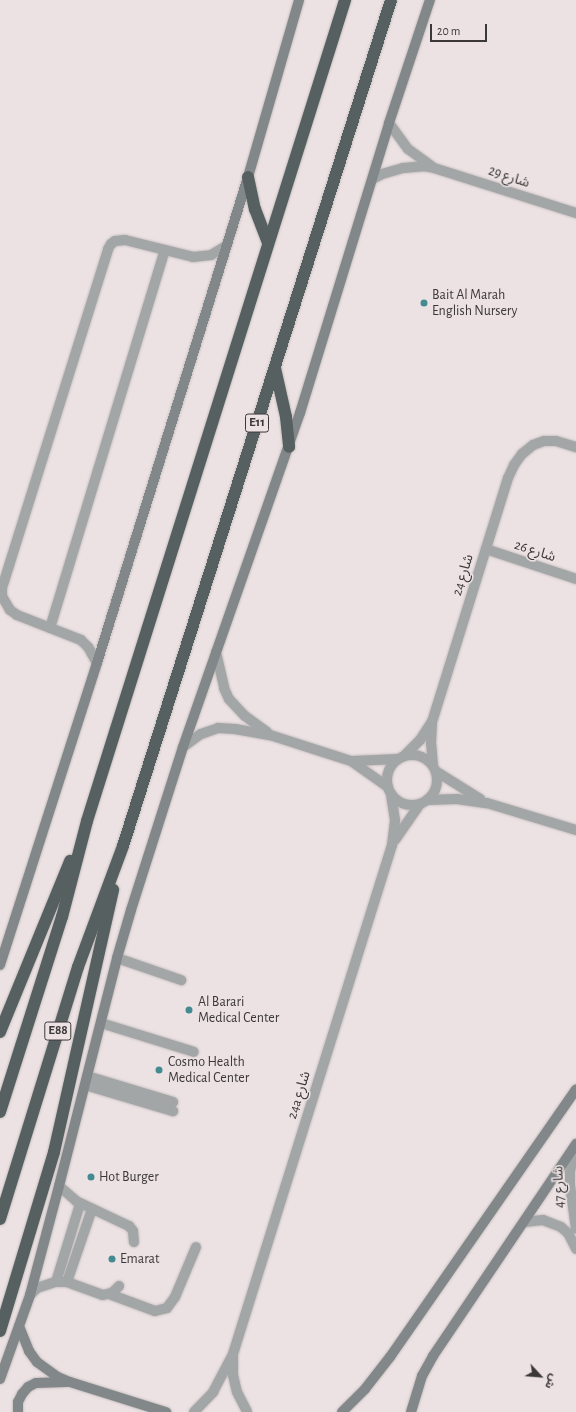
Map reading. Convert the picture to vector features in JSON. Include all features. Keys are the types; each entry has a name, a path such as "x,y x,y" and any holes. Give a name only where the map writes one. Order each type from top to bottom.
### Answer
{"highway":[{"path":"0,1032 86,821 345,0"},
{"name":"E11","path":"123,846 391,0"},
{"path":"248,177 254,209 268,243"},
{"path":"275,366 286,417 288,448"},
{"name":"E88","path":"0,1112 62,917 86,821"},
{"path":"0,1331 54,1152 123,846"},
{"name":"E88","path":"0,1219 78,967 123,846"}],"street":[{"path":"0,965 97,664 248,177 299,0"},
{"path":"0,1379 30,1295 117,958 183,747 288,448 373,179 389,123 430,0"},
{"name":"شارع 29","path":"389,123 408,149 434,168"},
{"name":"شارع 29","path":"373,179 382,174 403,168 424,166 576,213"},
{"path":"97,664 88,647 80,640 16,615 10,610 2,596 4,580 108,249 115,241 125,240 193,257 202,257 219,252 226,246"},
{"path":"50,628 165,250"},
{"name":"شارع 24","path":"435,768 431,743 432,722 508,478 514,465 522,454 533,445 544,441 556,441 576,447"},
{"name":"شارع 26","path":"486,549 576,579"},
{"path":"216,652 224,688 230,699 244,716 270,735"},
{"name":"شارع 24","path":"401,757 420,740 432,722"},
{"path":"183,747 201,734 218,728 235,729 270,735 351,761 390,791 404,804 457,799 487,803 576,830"},
{"path":"351,761 420,756 461,789 487,803"},
{"path":"390,791 388,772 401,757"},
{"path":"424,802 433,795 436,788 435,768"},
{"name":"24a شارع","path":"194,1412 213,1392 233,1354 392,845 395,820 390,791"},
{"name":"24a شارع","path":"392,845 424,802"},
{"path":"117,958 181,980"},
{"path":"100,1023 194,1052"},
{"path":"86,1081 173,1107"},
{"path":"342,1412 366,1389 390,1357 576,1089"},
{"path":"411,1412 422,1376 433,1356 576,1145"},
{"name":"شارع 47","path":"576,1145 570,1172 570,1185 576,1229"},
{"path":"59,1186 80,1204 129,1226 133,1230 134,1242"},
{"path":"56,1282 80,1204"},
{"path":"67,1282 92,1209"},
{"name":"شارع 47","path":"524,1222 543,1220 561,1227 568,1233 576,1249"},
{"path":"30,1295 37,1288 56,1282 67,1282 100,1294 109,1294 155,1311 168,1308 175,1297 196,1247"},
{"path":"109,1294 119,1286"},
{"path":"19,1326 26,1345 37,1362 47,1370 70,1382 166,1412"},
{"name":"24a شارع","path":"233,1354 233,1375 237,1392 247,1412"},
{"path":"18,1412 18,1402 28,1387 36,1383 70,1382"}],"place":[{"name":"Bait Al Marah English Nursery","path":"424,303"},
{"name":"Al Barari Medical Center","path":"189,1010"},
{"name":"Cosmo Health Medical Center","path":"159,1070"},
{"name":"Hot Burger","path":"91,1177"},
{"name":"Emarat","path":"112,1259"}]}
